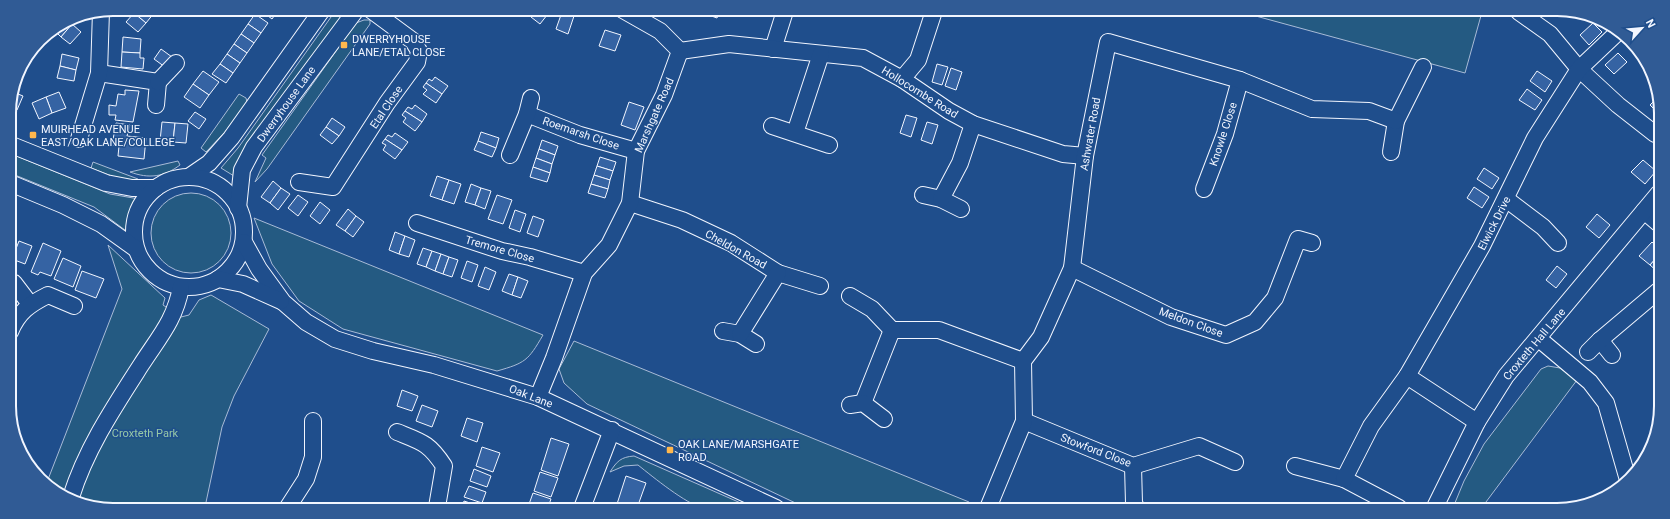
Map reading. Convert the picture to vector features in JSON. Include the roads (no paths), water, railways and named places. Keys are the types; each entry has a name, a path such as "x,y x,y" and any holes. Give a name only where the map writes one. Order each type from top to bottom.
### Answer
{"street":[{"path":"190,176 202,178 216,184 229,194 238,208 243,223 244,242 240,253 230,270 218,279 200,286 181,286 159,279 146,267 136,249 134,236 136,217 145,200 156,188 173,180 190,176 209,163 231,138 318,16"},
{"name":"Dwerryhouse Lane","path":"238,208 242,170 254,148 352,16"},
{"name":"Etal Close","path":"299,182 333,187 388,103 417,62 419,51 413,41 379,16"},
{"path":"634,16 660,31 680,51"},
{"path":"773,49 783,16"},
{"path":"902,79 918,60 932,16"},
{"path":"1525,16 1550,34 1579,69 1618,105 1654,132"},
{"path":"80,139 99,73 101,17"},
{"name":"Elwick Drive","path":"1344,479 1371,426 1407,376 1482,246 1535,138 1579,69 1615,35"},
{"name":"Ashwater Road","path":"1023,362 1041,337 1072,268 1085,156 1108,42 1240,80 1312,109 1369,111 1396,121"},
{"name":"Hollocombe Road","path":"680,51 729,44 863,58 902,79 949,111 973,124 1063,154 1085,156"},
{"name":"Marshgate Road","path":"538,397 554,358 584,273 609,245 630,203 636,151 664,95 680,51"},
{"path":"795,133 821,54"},
{"path":"156,105 158,82 176,63"},
{"path":"1391,152 1396,121 1423,67"},
{"path":"99,73 158,82"},
{"name":"Knowle Close","path":"1204,189 1225,134 1240,80"},
{"path":"510,154 527,114 531,98"},
{"name":"Roemarsh Close","path":"527,114 580,135 636,151"},
{"path":"941,199 960,163 973,124"},
{"path":"772,126 829,145"},
{"path":"16,147 106,183 132,188 156,188"},
{"path":"16,185 63,205 101,224 136,249"},
{"path":"923,195 941,199 961,209"},
{"name":"Croxteth Hall Lane","path":"1437,503 1477,422 1506,376 1539,339 1654,198"},
{"path":"1506,199 1543,227 1558,243"},
{"name":"Cheldon Road","path":"630,203 682,220 731,243 778,273 820,286"},
{"path":"1644,211 1654,220"},
{"name":"Tremore Close","path":"417,222 502,251 530,257 584,273"},
{"name":"Meldon Close","path":"1072,268 1171,317 1226,335 1255,322 1275,298 1298,239 1312,243"},
{"name":"Oak Lane","path":"244,242 259,269 283,302 306,322 335,339 373,351 434,365 538,397 612,430 765,503"},
{"path":"740,334 778,273"},
{"name":"Oak Lane","path":"218,279 243,284 283,302"},
{"path":"16,286 30,304"},
{"path":"72,494 100,430 173,317 181,286"},
{"path":"1588,352 1654,294"},
{"path":"16,320 30,304 48,296 74,306"},
{"path":"850,296 872,309 892,330 939,330 1023,362 1024,422 990,503"},
{"path":"884,419 857,404 892,330"},
{"path":"723,332 740,334 756,344"},
{"path":"1539,339 1590,382 1606,403 1626,474"},
{"path":"1600,340 1612,355"},
{"path":"1407,376 1477,422"},
{"path":"291,503 306,479 313,457 313,421"},
{"name":"Stowford Close","path":"1024,422 1133,466 1199,446 1235,462"},
{"path":"584,503 612,430"},
{"path":"397,432 426,444 435,452 444,466 438,503"},
{"path":"1133,466 1134,503"},
{"path":"1295,466 1344,479 1390,503"}],"place":[{"name":"DWERRYHOUSE LANE/ETAL CLOSE","path":"344,45"},
{"name":"MUIRHEAD AVENUE EAST/OAK LANE/COLLEGE","path":"33,135"},
{"name":"OAK LANE/MARSHGATE ROAD","path":"670,450"}],"park label":[{"name":"Croxteth Park","path":"145,433"}]}
